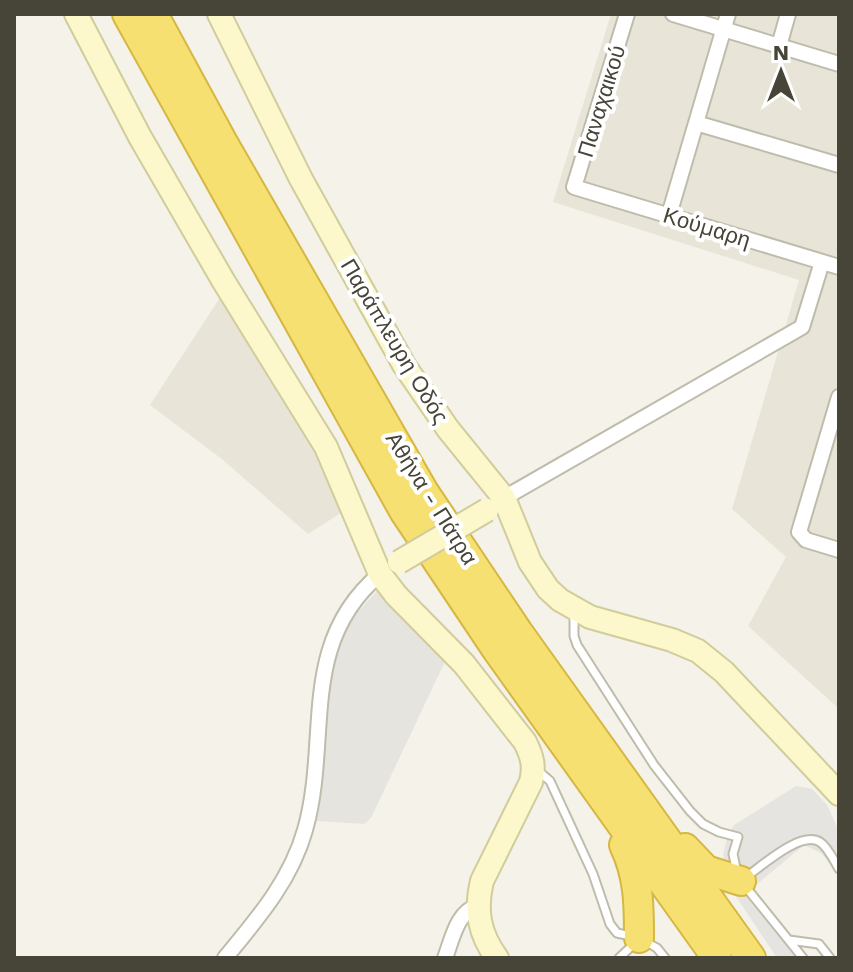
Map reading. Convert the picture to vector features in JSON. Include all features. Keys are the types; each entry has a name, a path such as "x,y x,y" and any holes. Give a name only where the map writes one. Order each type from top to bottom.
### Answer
{"highway":[{"name":"Αθήνα - Πάτρα","path":"127,14 404,511 497,650 751,958"},
{"name":"Αθήνα - Πάτρα","path":"153,14 230,155 424,492 518,632 717,958"},
{"path":"607,780 669,828 706,870 741,881"},
{"path":"607,780 638,883 640,954"}],"street":[{"path":"76,14 140,137 224,282 326,447 380,574 396,595 464,664 525,742 534,767 527,792 482,881 478,906 484,937 497,958"},
{"name":"Παράπλευρη Οδός","path":"219,14 301,179 404,365 448,429 539,578 574,610 698,651 724,672 839,794"},
{"name":"Παναχαικού","path":"574,187 627,14"},
{"path":"673,14 839,64"},
{"path":"669,215 728,14"},
{"path":"779,46 788,14"},
{"path":"696,123 839,165"},
{"name":"Κούμαρη","path":"574,187 839,267"},
{"path":"225,958 279,888 297,854 311,798 320,689 329,649 348,608 380,574 399,562 802,327 822,262"},
{"path":"839,397 799,532 806,540 839,550"},
{"path":"823,451 839,455"},
{"path":"445,958 459,921 470,908 478,906"}],"lane":[{"path":"574,610 572,624 577,645 654,765 703,824 738,837 733,854 734,867 741,881 803,958"},
{"path":"534,767 550,781 588,863 610,924 640,954"},
{"path":"741,881 798,841 811,839 822,843 839,869"},
{"path":"789,940 819,944 830,958"}],"shaded area":[{"path":"611,14 839,14 839,709 748,626 786,557 732,509 799,280 553,202"},
{"path":"221,296 289,404 347,509 308,534 223,460 150,405"},
{"path":"378,590 391,598 449,653 371,818 364,824 317,821 325,692 341,637 355,615"},
{"path":"796,786 812,789 827,805 839,831 839,874 821,853 804,845 750,890 799,958 777,958 731,889 723,855 728,834 734,825"}]}
